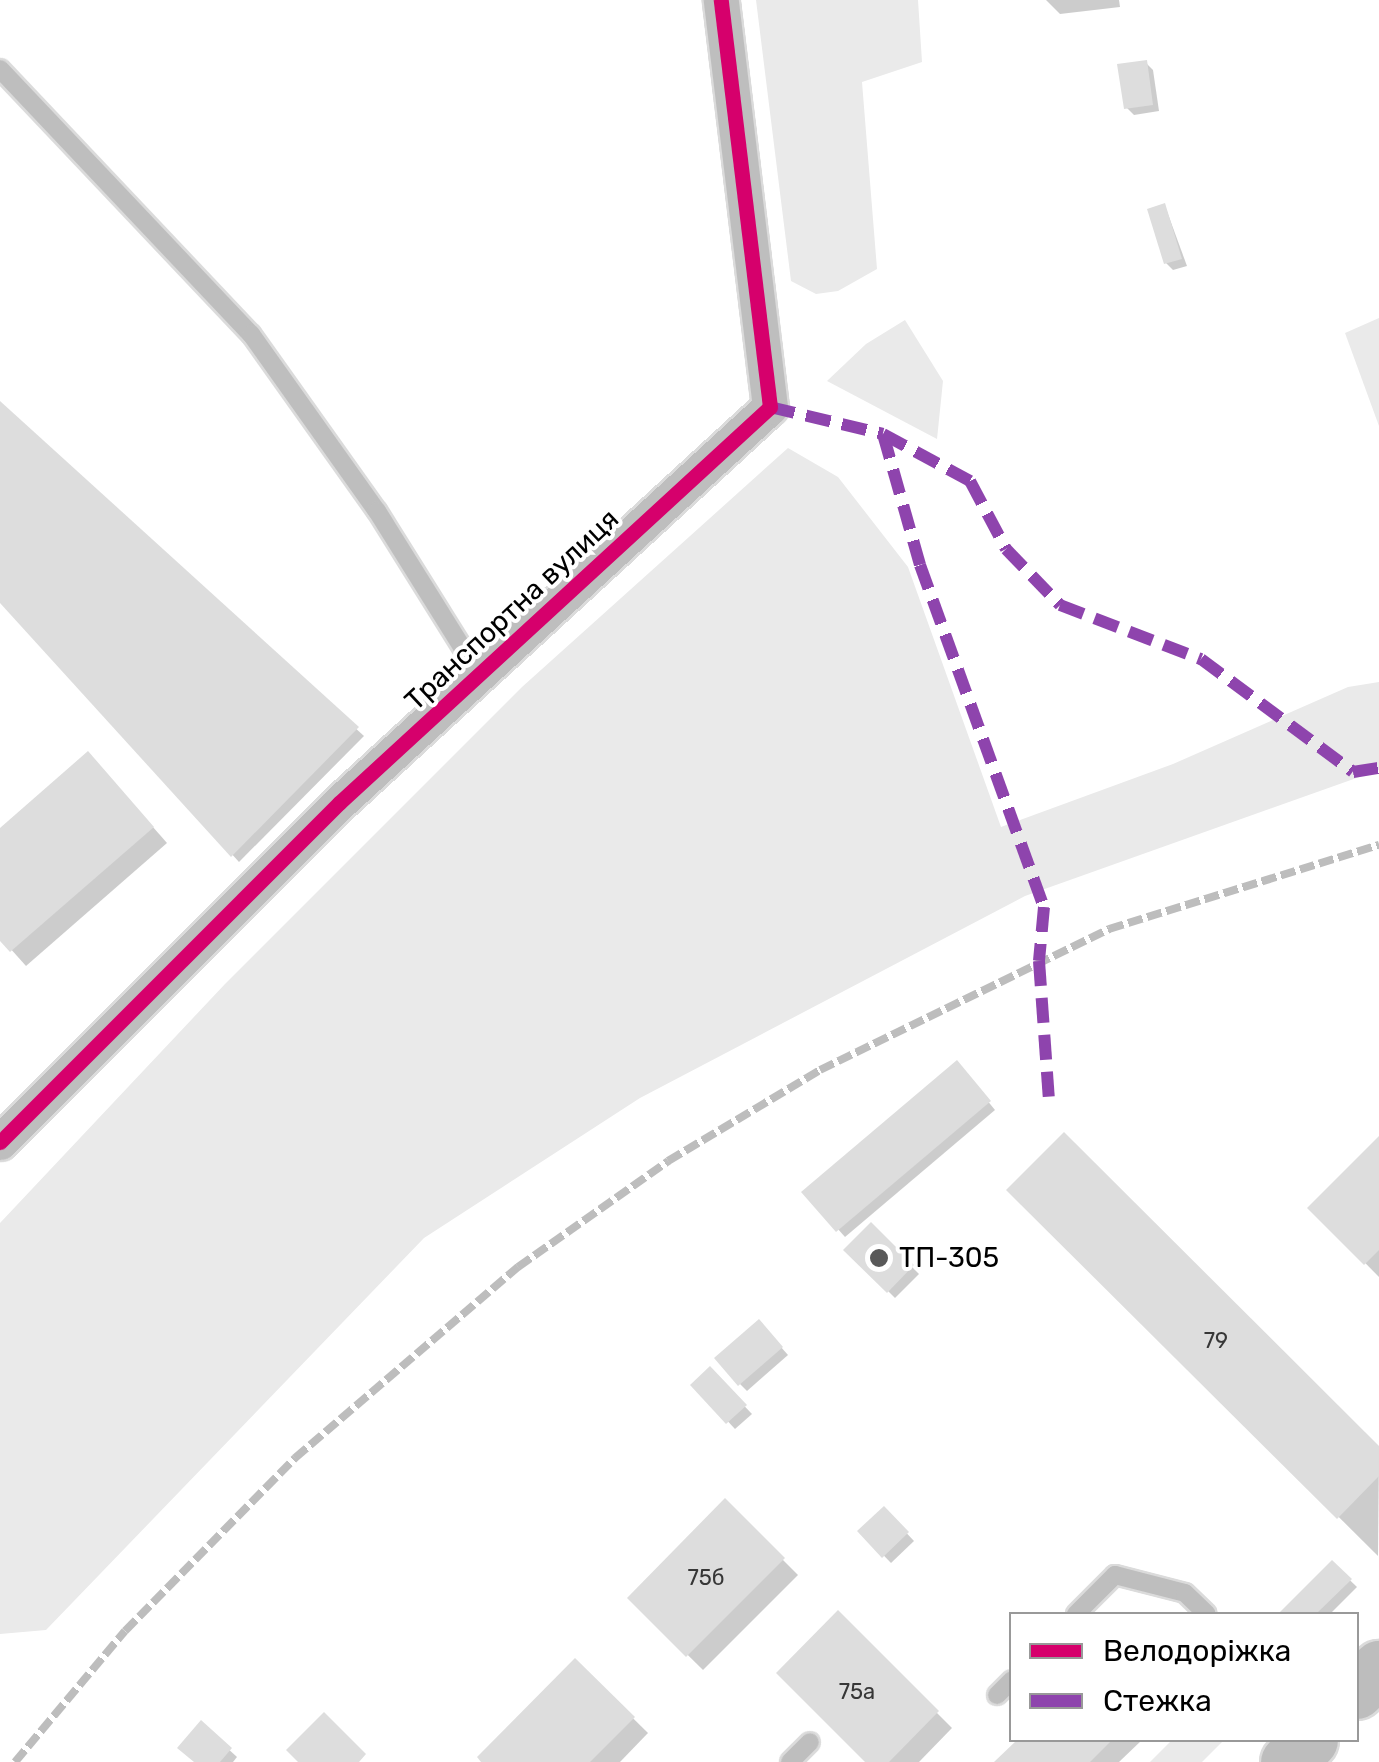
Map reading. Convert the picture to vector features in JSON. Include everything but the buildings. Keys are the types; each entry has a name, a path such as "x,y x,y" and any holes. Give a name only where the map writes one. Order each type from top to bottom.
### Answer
{"main road":[{"path":"1288,1762 1308,1742"}],"street":[{"name":"Транспортна вулиця","path":"0,1142 339,803 770,407 721,0"}],"lane":[{"path":"0,68 251,334 377,511 479,674"},
{"path":"1078,1612 1115,1575 1185,1593 1205,1612"},
{"path":"997,1694 1009,1683"},
{"path":"790,1762 810,1742"}],"shaded area":[{"path":"756,0 918,0 922,62 862,82 877,269 838,291 816,294 791,281"},
{"path":"1379,318 1379,426 1345,333"},
{"path":"905,320 943,381 937,439 827,381 866,344"},
{"path":"788,448 838,477 908,567 1001,827 1173,764 1348,687 1379,682 1379,770 1025,896 640,1098 424,1238 46,1630 0,1634 0,1223 225,984 522,687"},
{"path":"1170,1742 1222,1742 1202,1762 1150,1762"}],"railway":[{"path":"15,1762 125,1631 295,1458 518,1267 668,1161 820,1070 1109,929 1379,845"}],"marked path":[{"path":"770,407 883,434 970,481 1006,549 1060,605 1201,659 1353,772 1379,768"},
{"path":"883,434 920,565 1044,907 1039,961 1049,1102"}],"cycle path":[{"path":"0,1142 339,803 770,407 721,0"}],"place":[{"name":"ТП-305","path":"879,1258"}]}
